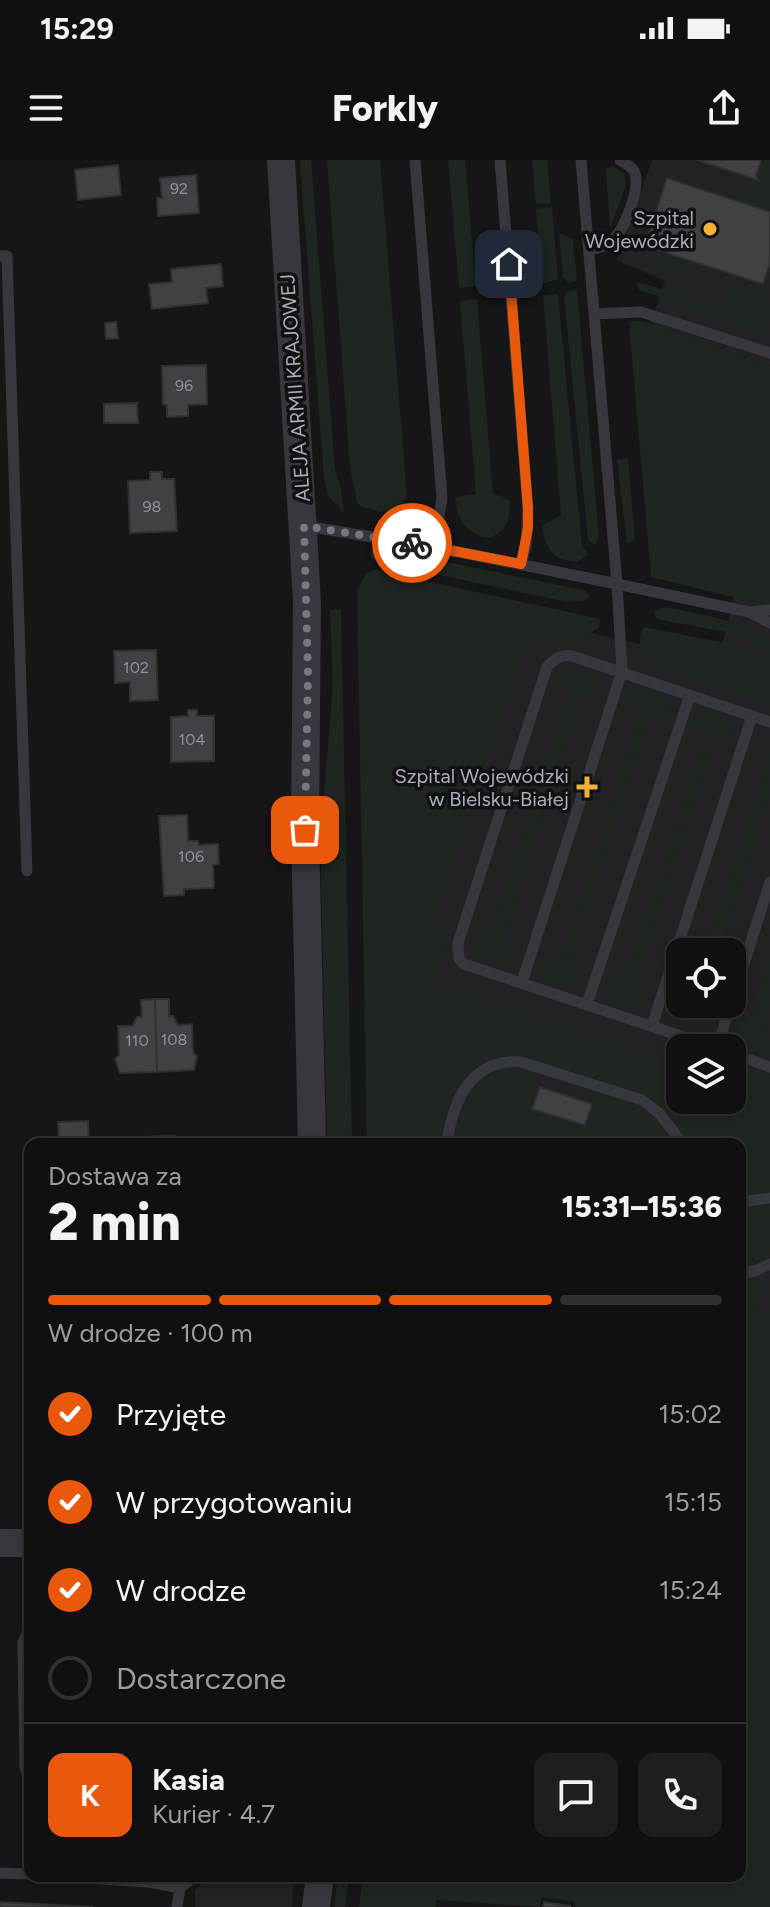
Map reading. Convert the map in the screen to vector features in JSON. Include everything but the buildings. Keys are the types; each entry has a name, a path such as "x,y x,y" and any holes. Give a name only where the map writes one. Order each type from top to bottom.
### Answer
{"street":[{"name":"ALEJA ARMII KRAJOWEJ","path":"281,160 304,526 308,674 305,830 312,1138"},
{"path":"0,1543 24,1543"},
{"path":"316,1907 319,1882"}],"lane":[{"path":"415,160 442,498 434,547"},
{"path":"500,160 528,509 521,564"},
{"path":"522,982 622,671 581,160"},
{"path":"589,250 604,247 615,239 623,227 637,186 632,168 620,160"},
{"path":"0,256 7,256 27,871"},
{"path":"594,314 641,312 770,353"},
{"path":"304,526 521,564 749,612 770,623"},
{"path":"749,612 770,610"},
{"path":"676,1034 464,964 459,959 458,943 547,667 562,655 622,671 770,722"},
{"path":"587,1004 690,695"},
{"path":"652,1026 752,716"},
{"path":"746,958 770,882"},
{"path":"746,1058 770,1067"},
{"path":"449,1138 459,1101 472,1078 490,1065 510,1061 642,1100 659,1113 678,1138"},
{"path":"746,1201 770,1198"},
{"path":"746,1273 770,1264"},
{"path":"24,1640 24,1705"},
{"path":"0,1873 24,1874"},
{"path":"148,1882 180,1888"},
{"path":"177,1907 180,1888 188,1882"}],"shaded area":[{"path":"300,160 311,160 335,469 344,512 329,497 324,479"},
{"path":"327,160 380,160 407,498 396,510 380,512 360,506 350,467"},
{"path":"448,160 465,160 476,286 459,288"},
{"path":"532,160 547,160 551,203 536,204"},
{"path":"652,160 770,160 770,366 651,323 665,281 617,260"},
{"path":"763,160 770,160 770,210 667,172 668,168 746,193 752,179 759,181"},
{"path":"613,167 624,174 626,186 610,228 606,168"},
{"path":"552,207 558,279 542,284 536,209"},
{"path":"559,233 573,240 577,281 568,283 563,277"},
{"path":"675,261 685,264 678,282 722,296 727,284 770,299 770,315 666,281 662,277 661,267"},
{"path":"639,282 770,324 770,333 639,290 636,285"},
{"path":"577,290 599,537 595,546 588,539 564,297 568,291"},
{"path":"558,294 582,546 589,554 577,562 562,559 552,552 545,541 542,526 561,515 543,295"},
{"path":"477,299 493,493 510,501 507,524 489,538 468,529 458,512 455,497 476,494 460,301"},
{"path":"639,321 770,366 770,600 733,597 651,577 629,322"},
{"name":"Szpital Wojewódzki w Bielsku-Białej","path":"770,392 770,1337 746,1333 746,1138 414,1138 427,596 716,661 728,626 733,597 714,533"},
{"path":"628,459 635,539 627,544 617,460"},
{"path":"371,550 399,552 583,590 590,596 583,601 567,602 374,561"},
{"path":"375,570 601,619 599,627 574,645 528,631 429,928 448,935 432,986 666,1062 666,1112 642,1094 519,1055 499,1056 470,1069 461,1080 453,1094 441,1138 367,1138 357,590 366,573"},
{"path":"665,607 719,618 745,627 770,638 770,650 735,634 657,619 654,612"},
{"path":"330,610 341,610 352,1138 327,1138 321,876 322,820 333,684"},
{"path":"644,627 730,644 770,664 770,704 649,660 640,644"},
{"path":"578,668 597,677 601,697 582,692 502,945 519,951 505,962 488,962 475,953 471,935 488,940 571,688 554,681 563,671"},
{"path":"645,691 666,699 670,720 651,714 569,966 587,973 577,984 559,985 542,972 542,959 560,964 642,711 625,705 632,695"},
{"path":"710,711 723,715 732,724 733,741 715,736 633,987 651,994 639,1006 620,1006 608,993 607,980 625,985 707,732 690,726 697,716"},
{"path":"770,756 770,793 723,938 711,938"},
{"path":"770,958 770,1008 763,1031 770,1034 770,1049 751,1049 746,1046 746,1034 739,1034 738,1023 751,1016"},
{"path":"674,1018 716,1018 708,1028 701,1029"},
{"path":"508,1067 520,1068 540,1076 529,1110 586,1128 597,1095 642,1109 670,1138 454,1138 471,1093 485,1076"},
{"path":"746,1070 770,1078 770,1191 746,1195 746,1138 686,1138 669,1114 746,1114"},
{"path":"770,1205 770,1253 746,1265 746,1209"},
{"path":"766,1276 753,1311 770,1319 770,1907 575,1907 575,1902 542,1897 540,1907 436,1900 435,1907 359,1907 362,1882 746,1882 746,1281"},
{"path":"203,1882 294,1882 292,1907 195,1907 195,1890"},
{"path":"337,1882 348,1882 345,1907 334,1907"}],"way so far":[{"path":"305,830 308,674 304,526 412,543"}],"place":[{"name":"Szpital Wojewódzki","path":"710,229"},
{"name":"Szpital Wojewódzki w Bielsku-Białej","path":"587,787"}],"route":[{"path":"412,543 521,564 526,546 528,509 509,264"}]}
